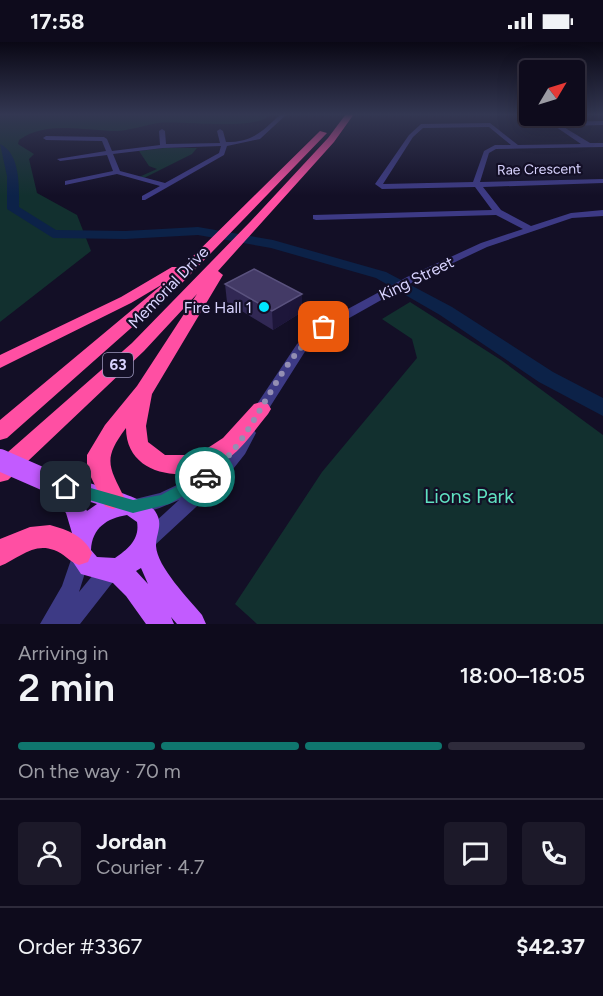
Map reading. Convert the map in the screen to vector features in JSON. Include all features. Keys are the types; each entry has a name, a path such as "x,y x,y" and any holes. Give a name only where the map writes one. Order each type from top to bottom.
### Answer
{"highway":[{"name":"Memorial Drive","path":"0,432 112,339 178,279 235,219 317,141"},
{"name":"Memorial Drive","path":"0,473 138,347 331,141"},
{"path":"0,362 147,289 207,248"},
{"path":"125,504 98,469 98,455 144,390 230,250"},
{"path":"144,390 135,432 146,455 167,465 194,465 208,460 230,445 261,409"},
{"path":"0,554 11,544 31,537 50,536 80,547"}],"main road":[{"path":"0,460 48,481 125,504 148,518 150,526 146,544 149,563 146,581 161,624"},
{"path":"48,481 75,508 80,547 89,566 146,581 193,624"},
{"path":"80,547 103,511 125,504"},
{"path":"111,571 128,563 146,544"}],"street":[{"path":"105,141 117,172"},
{"path":"163,141 163,146"},
{"path":"145,198 222,154 223,141"},
{"path":"60,159 163,146 224,145 243,141"},
{"name":"Rae Crescent","path":"408,141 379,184 382,187 476,183 603,182"},
{"name":"Rae Crescent","path":"510,141 516,146"},
{"path":"582,141 588,145"},
{"path":"530,229 498,212 476,183 486,152 495,147 603,145"},
{"path":"68,183 117,172 167,186"},
{"path":"316,217 498,212"},
{"name":"King Street","path":"146,544 178,510 221,475 241,449 261,409 301,347 312,335 384,293 484,245 571,216 603,213"},
{"name":"King Street","path":"125,504 164,500 197,482 210,473 248,432"},
{"path":"50,624 70,591 80,547"},
{"path":"67,624 111,571"}],"green space":[{"path":"0,141 19,141 18,144 34,154 29,159 37,193 77,215 91,251 0,322"},
{"path":"197,148 192,154 144,178 139,177 157,169 149,166 139,151"},
{"name":"Lions Park","path":"410,302 501,360 603,435 603,624 257,624 235,604 322,472 417,358 412,339 382,319"}],"building":[{"path":"254,269 302,294 272,311 225,284"}],"waterway":[{"path":"0,147 11,167 13,209 53,234 125,235 198,231 273,244 381,275 446,311 546,377 603,408"}],"way so far":[{"path":"205,477 248,432 301,347 312,335 324,327"}],"place":[{"name":"Fire Hall 1","path":"264,307"}],"route":[{"path":"66,487 133,506 164,500 205,477"}]}
